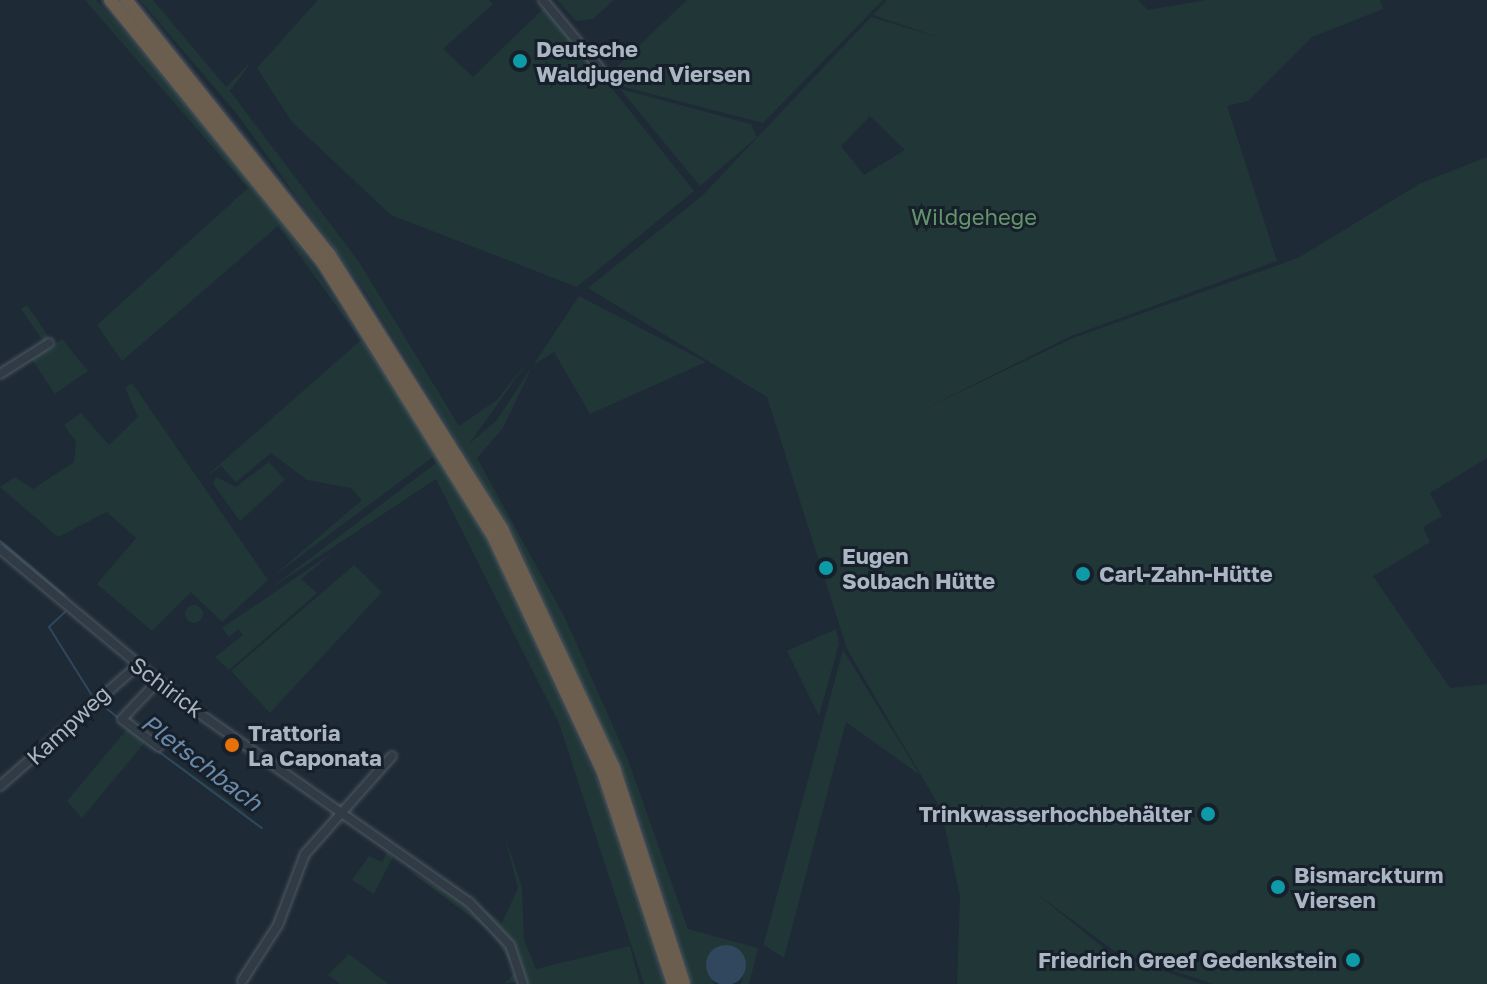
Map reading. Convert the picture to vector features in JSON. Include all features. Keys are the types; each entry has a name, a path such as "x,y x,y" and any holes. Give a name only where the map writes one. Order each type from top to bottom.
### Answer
{"highway":[{"path":"102,0 136,28"},
{"path":"110,0 136,28 323,263 492,534 603,772 673,984"},
{"path":"128,2 338,266 502,529 614,768 684,984"}],"street":[{"path":"543,0 602,71"},
{"path":"0,374 49,343"},
{"name":"Schirick","path":"0,549 158,681 481,912 516,954 523,984"},
{"name":"Kampweg","path":"0,786 138,665"},
{"name":"Kampweg","path":"158,681 122,719 159,747"},
{"path":"242,981 278,925 305,854 392,756"}],"green space":[{"path":"85,0 96,0 126,33 280,217 476,513 602,791 665,984 644,984 559,723 436,479 267,591 436,463 433,457 271,578 362,500 351,488 307,480 271,453 236,482 221,466 203,479 361,340 278,226 122,361 97,325 248,188"},
{"path":"140,0 153,0 226,87 252,61 230,91 359,262 459,426 497,400 531,357 469,444 496,421 533,366 503,428 477,458 565,618 628,760 688,929 758,948 749,984 741,984 745,970 708,961 714,984 692,984 628,784 511,530 365,291 236,113"},
{"path":"318,0 489,0 493,4 443,49 473,77 546,6 694,191 577,287 391,215 292,122 257,68"},
{"path":"557,0 614,0 593,19 576,21"},
{"path":"687,0 883,0 763,123 617,85 608,75"},
{"name":"Wildgehege","path":"887,0 1138,0 1148,10 1205,0 1380,0 1383,9 1312,37 1248,101 1227,106 1277,261 1071,336 914,414 1073,338 1298,258 1421,183 1487,157 1487,458 1430,493 1442,516 1423,527 1430,542 1373,576 1450,688 1487,684 1487,984 1213,984 1113,950 1033,891 1110,953 1202,984 957,984 960,896 941,809 847,649 767,397 588,288 703,195 871,17 944,39 873,15","holes":["870,116 905,150 864,175 841,146"]},
{"path":"620,89 751,124 757,137 700,186"},
{"path":"579,296 706,362 590,414 554,352 533,365"},
{"path":"27,305 51,340 45,344 21,309"},
{"path":"62,339 88,371 55,394 31,358"},
{"path":"132,383 268,580 222,622 191,592 152,631 97,584 136,538 107,512 58,537 0,487 15,477 33,489 74,462 76,442 64,425 81,413 109,445 138,417 125,388"},
{"path":"269,462 285,480 240,521 213,484 216,477 236,487"},
{"path":"0,539 65,594 64,597 0,543"},
{"path":"335,551 301,579 317,593 229,670 215,657 243,635 238,629 229,637 222,628"},
{"path":"354,565 382,592 270,713 231,671"},
{"path":"194,605 203,614 194,623 185,614"},
{"path":"836,629 839,644 819,716 787,651"},
{"path":"843,650 920,775 846,722 784,958 764,945 753,984"},
{"path":"128,728 240,808 262,830 145,742 82,818 67,801"},
{"path":"504,833 522,888 524,940 536,969 630,946 640,984 527,984 513,943 444,878 502,923 518,888"},
{"path":"387,852 393,857 374,894 352,880 369,856 382,862"},
{"path":"405,868 456,898 481,919 513,956 517,975 514,982 504,984 516,971 490,931"},
{"path":"349,954 388,984 340,984 328,975"}],"water":[{"path":"726,945 740,951 746,965 740,979 726,985 712,979 706,965 712,951"}],"waterway":[{"name":"Pletschbach","path":"0,541 64,595"},
{"name":"Pletschbach","path":"65,612 49,627 91,694"},
{"name":"Pletschbach","path":"101,704 118,718"},
{"name":"Pletschbach","path":"151,746 262,828"}],"place":[{"name":"Deutsche Waldjugend Viersen","path":"520,61"},
{"name":"Eugen Solbach Hütte","path":"826,568"},
{"name":"Carl-Zahn-Hütte","path":"1083,574"},
{"name":"Trattoria La Caponata","path":"232,745"},
{"name":"Trinkwasserhochbehälter","path":"1208,814"},
{"name":"Bismarckturm Viersen","path":"1278,887"},
{"name":"Friedrich Greef Gedenkstein","path":"1353,960"}]}
